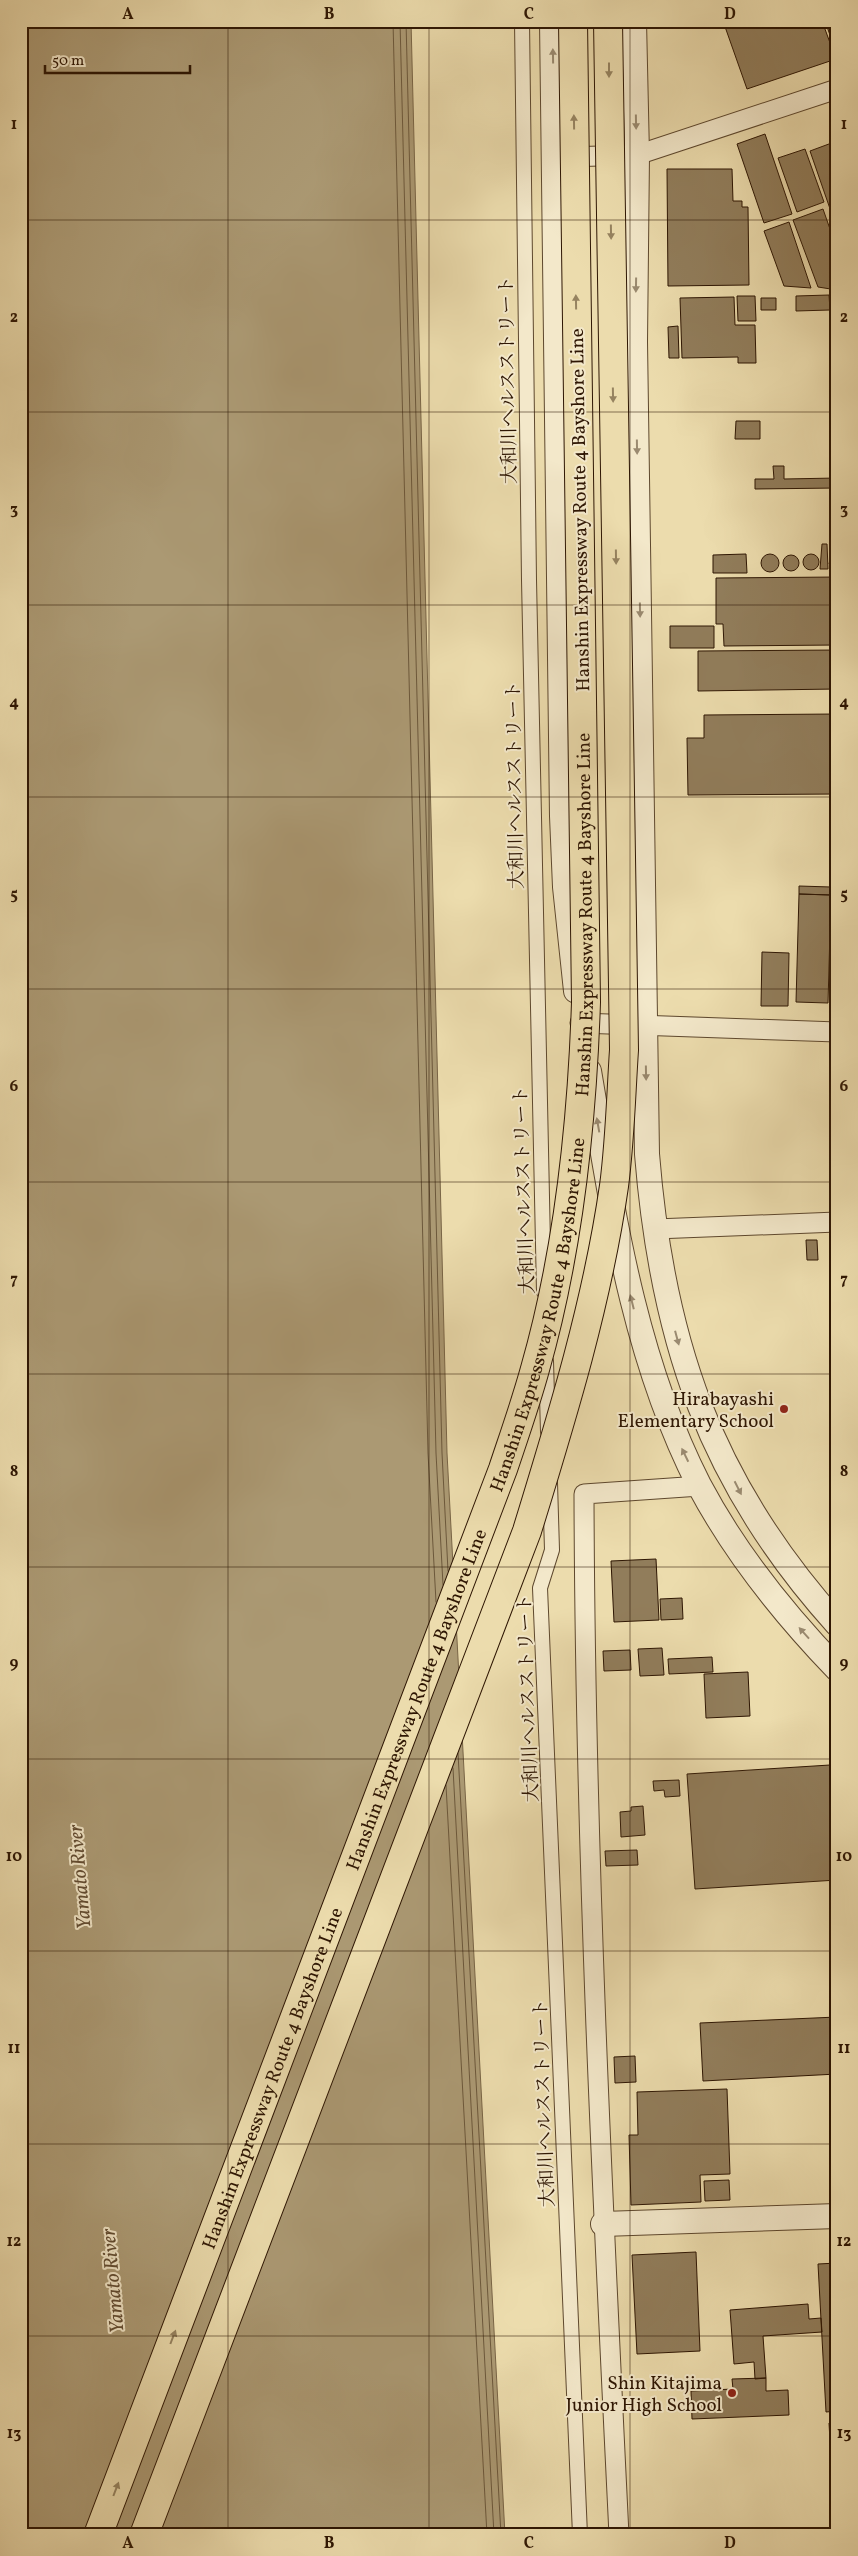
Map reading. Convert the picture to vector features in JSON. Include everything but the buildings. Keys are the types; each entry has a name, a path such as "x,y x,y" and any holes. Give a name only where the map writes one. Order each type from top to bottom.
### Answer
{"highway":[{"name":"Hanshin Expressway Route 4 Bayshore Line","path":"98,2535 503,1470 536,1368 556,1276 576,1159 583,1090 586,1002 573,21"},
{"name":"Hanshin Expressway Route 4 Bayshore Line","path":"144,2535 527,1531 567,1401 604,1244 614,1184 624,1050 608,21"}],"street":[{"name":"大和川ヘルスストリート","path":"522,21 539,1126 552,1550 540,1588 580,2535"},
{"path":"552,21 562,816 571,954 580,1023 622,1260 642,1337 670,1422 700,1486 728,1534 785,1612 837,1669"},
{"path":"634,21 637,155 635,342 647,1154 655,1229 676,1336 694,1394 718,1450 743,1499 773,1546 805,1589 837,1624"},
{"path":"555,158 637,155 837,89"},
{"path":"580,1023 837,1032"},
{"path":"655,1229 837,1222"},
{"path":"619,2535 603,2224 584,1673 584,1494 700,1486"},
{"path":"603,2224 837,2216"}],"water":[{"name":"Yamato River","path":"21,21 411,21 447,1453 505,2535 21,2535"}],"place":[{"name":"Hirabayashi Elementary School","path":"784,1409"},
{"name":"Shin Kitajima Junior High School","path":"732,2393"}]}
